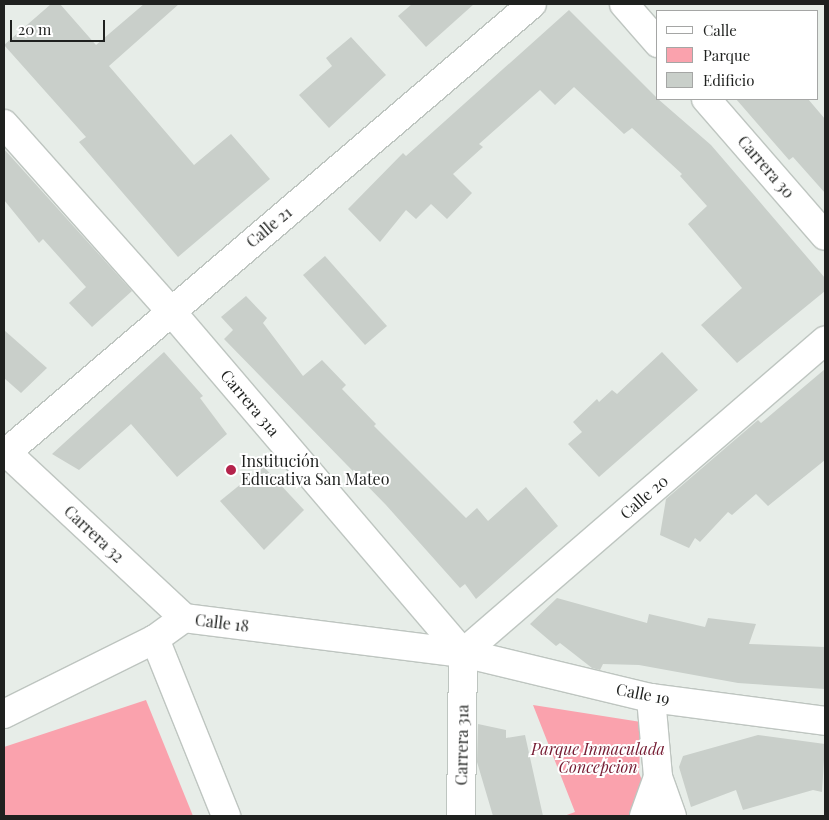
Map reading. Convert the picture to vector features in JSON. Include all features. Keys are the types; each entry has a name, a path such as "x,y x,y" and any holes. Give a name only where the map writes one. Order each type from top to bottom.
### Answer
{"street":[{"name":"Calle 21","path":"6,451 532,4"},
{"path":"624,4 656,41"},
{"name":"Carrera 30","path":"707,100 825,236"},
{"name":"Carrera 31a","path":"4,124 170,310 463,653 461,816"},
{"name":"Calle 20","path":"463,653 825,341"},
{"name":"Carrera 32","path":"6,451 184,618"},
{"name":"Calle 18","path":"4,714 155,639 184,618 463,653"},
{"path":"155,639 226,816"},
{"name":"Calle 19","path":"463,653 651,698 825,721"},
{"path":"651,698 658,777 672,816"},
{"path":"644,816 658,777"}],"green space":[{"path":"146,700 193,816 4,816 4,747"},
{"name":"Parque Inmaculada Concepcion","path":"533,705 641,722 639,773 657,816 564,816 575,812"}],"building":[{"path":"51,4 60,4 96,45 144,4 179,4 109,66 194,165 231,134 270,179 178,257 79,142 86,137 4,45"},
{"path":"412,4 474,4 426,47 398,16"},
{"path":"569,10 656,97 656,100 659,100 711,145 825,278 825,291 737,363 701,325 742,288 688,224 707,206 680,176 682,174 632,128 624,134 574,87 555,105 540,90 479,144 483,147 453,174 472,193 447,219 431,204 416,219 406,210 380,242 348,209 403,153 406,156"},
{"path":"351,37 386,75 329,128 299,95 332,66 326,58"},
{"path":"737,100 809,100 825,119 825,193 793,157 789,160"},
{"path":"4,149 132,291 92,327 69,303 86,287 43,239 39,243 4,200"},
{"path":"325,256 387,326 365,345 303,275"},
{"path":"246,296 267,318 263,323 303,376 322,360 346,385 342,389 376,424 374,426 466,518 477,508 488,521 526,487 558,526 476,599 465,584 460,588 386,505 224,339 233,330 221,317"},
{"path":"4,330 47,368 21,393 4,378"},
{"path":"164,352 203,396 200,398 227,434 177,477 131,424 79,470 52,454"},
{"path":"662,352 698,390 599,477 568,444 582,432 573,422 597,399 599,402 612,390 617,394"},
{"path":"825,369 825,460 768,506 756,494 732,515 728,512 700,542 695,538 689,548 660,535 666,499 758,420 761,423"},
{"path":"263,466 304,510 264,550 220,501"},
{"path":"557,598 647,623 649,614 705,627 708,618 756,624 749,644 825,647 825,689 738,683 639,665 603,664 600,670 592,668 560,643 556,646 530,624"},
{"path":"478,724 506,730 506,738 525,735 543,816 493,816 477,762"},
{"path":"758,735 825,744 822,792 813,790 743,810 736,790 691,807 679,767 683,756"}],"place":[{"name":"Institución Educativa San Mateo","path":"231,470"}]}
